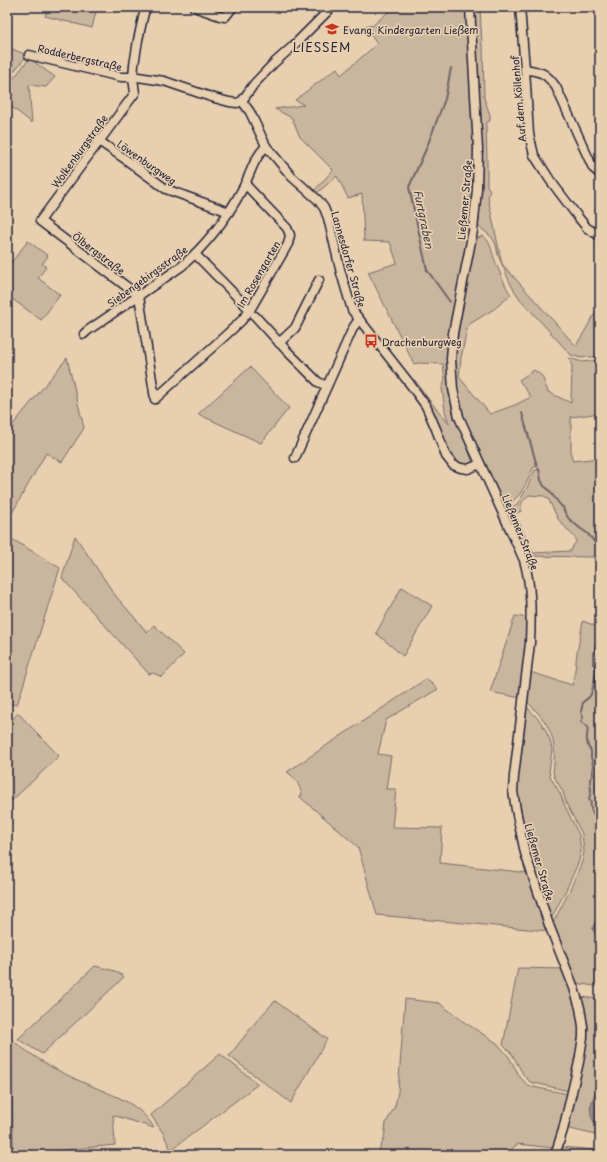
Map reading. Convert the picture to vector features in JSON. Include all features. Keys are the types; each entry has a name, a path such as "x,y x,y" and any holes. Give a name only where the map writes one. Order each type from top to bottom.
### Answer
{"street":[{"path":"134,93 135,89 133,78 138,40 144,13 147,7"},
{"path":"194,7 225,17 233,7"},
{"path":"242,101 263,74 332,7"},
{"name":"Ließemer Straße","path":"470,7 478,149 477,188 473,231 454,333 451,359 453,389 459,417 524,560 530,588 530,643 513,791 525,852 549,925 574,988 580,1008 583,1026 583,1037 579,1062 563,1130 555,1155"},
{"name":"Auf dem Köllenhof","path":"520,7 529,134 534,155 550,180 578,217 587,228 600,236"},
{"name":"Rodderbergstraße","path":"29,55 121,78 138,77 164,81 229,102 237,103 242,101"},
{"path":"525,69 540,72 549,78 556,87 593,168 600,174"},
{"name":"Wolkenburgstraße","path":"40,221 134,93 151,79"},
{"name":"Lannesdorfer Straße","path":"242,101 250,112 266,146 292,177 318,200 324,208 328,218 341,273 352,310 426,406 446,456 453,465 461,468 468,469 480,464"},
{"name":"Löwenburgweg","path":"99,141 166,189 230,212"},
{"name":"Siebengebirgsstraße","path":"84,334 87,330 182,266 195,254 219,228 230,212 245,184 254,161 266,146"},
{"name":"Im Rosengarten","path":"139,296 155,399 236,325 253,313 288,244 290,235 287,228 245,184"},
{"name":"Ölbergstraße","path":"40,221 139,296"},
{"path":"195,254 318,382 327,386"},
{"path":"280,342 295,328 319,280"},
{"path":"294,458 353,328 359,319"}],"shaded area":[{"path":"49,7 97,7 92,28 45,16"},
{"path":"394,7 466,7 474,185 469,238 451,332 457,420 472,460 470,464 464,466 453,461 413,382 415,380 449,424 445,411 442,388 445,380 443,364 414,364 368,272 397,263 390,242 364,241 362,194 348,198 337,176 317,193 314,191 333,170 300,137 292,118 275,109 304,105 295,100 337,68 341,75 377,44 365,27 367,25 372,26"},
{"path":"474,7 480,7 483,46 484,98 490,115 490,121 486,123 487,186 490,190 488,198 502,264 576,346 600,305 600,356 581,358 571,355 520,299 511,285 498,255 493,239 478,226"},
{"path":"7,47 27,55 7,80"},
{"path":"30,59 55,77 46,87 29,85 32,123 7,103 7,87"},
{"path":"483,236 489,243 506,287 511,295 494,309 468,325 461,358 459,377 490,414 515,405 531,397 519,380 534,370 542,376 548,392 571,403 572,366 569,358 582,362 600,360 600,413 571,417 571,455 573,461 600,458 600,567 595,562 594,557 527,556 521,539 506,511 517,504 526,490 535,470 538,470 537,466 533,468 519,495 505,507 464,417 457,389 457,347 460,319 475,241","holes":["529,495 544,496 548,498 558,519 576,539 571,551 533,553 515,514 521,511 522,502"]},
{"path":"28,241 48,256 42,264 46,267 38,278 60,295 41,320 7,295 7,268"},
{"path":"67,358 84,428 62,462 46,453 7,522 7,432"},
{"path":"250,367 289,408 261,443 198,414"},
{"path":"7,536 60,568 17,705 7,703"},
{"path":"75,536 115,595 147,632 154,625 184,654 162,677 153,673 149,674 62,578"},
{"path":"402,587 432,606 403,656 376,633"},
{"path":"515,616 528,618 521,698 490,692"},
{"path":"583,621 598,627 600,621 600,777 595,784 600,805 600,987 576,983 553,923 582,862 584,852 582,834 554,776 554,750 550,732 541,716 525,700 530,672 572,685"},
{"path":"426,679 438,689 386,720 378,754 391,756 386,789 396,789 392,827 442,828 440,863 529,873 549,931 377,915 358,847 299,796 302,795 298,784 287,772"},
{"path":"525,705 540,721 550,740 552,749 549,772 579,835 581,851 579,861 551,919 528,852 516,791"},
{"path":"18,713 59,756 7,805 7,725"},
{"path":"95,966 115,971 124,977 42,1054 18,1039"},
{"path":"518,968 565,969 570,983 580,1027 569,1091 530,1082 523,1074 512,1054 503,1045"},
{"path":"580,997 600,999 600,1083 590,1109 597,1125 600,1125 600,1136 566,1128 585,1046"},
{"path":"405,999 439,1003 464,1022 497,1043 509,1057 520,1077 528,1086 568,1094 553,1148 518,1144 504,1155 377,1155 384,1139 386,1123 395,1106 398,1092"},
{"path":"275,1001 327,1039 291,1103 229,1056 259,1018"},
{"path":"9,1038 55,1069 77,1080 112,1094 128,1103 143,1113 154,1128 113,1115 115,1145 13,1155 12,1067"},
{"path":"220,1054 258,1084 171,1150 163,1133 151,1115"},
{"path":"7,1059 8,1067 8,1155 7,1155"},
{"path":"600,1083 599,1125 594,1122 591,1108 593,1097"},
{"path":"600,1145 600,1155 560,1155 562,1147 596,1150"}],"waterway":[{"name":"Furtgraben","path":"450,302 427,270 409,187 426,149 445,99 451,68"},
{"name":"Furtgraben","path":"522,413 537,466"},
{"name":"Furtgraben","path":"539,469 544,486 563,507 569,519 587,533 600,548"},
{"path":"600,641 595,647 596,649 593,654 593,664 596,667 593,687 589,698 583,702 581,712 583,717 581,722 588,727 587,742 591,751 591,758 593,762 593,775 590,779 591,791 589,799 593,814 600,823"},
{"path":"600,903 597,908 598,917 593,929 600,938"}],"place":[{"name":"Evang. Kindergarten Ließem","path":"332,29"},
{"name":"Drachenburgweg","path":"371,341"}],"district":[{"name":"LIESSEM","path":"322,47"}]}
